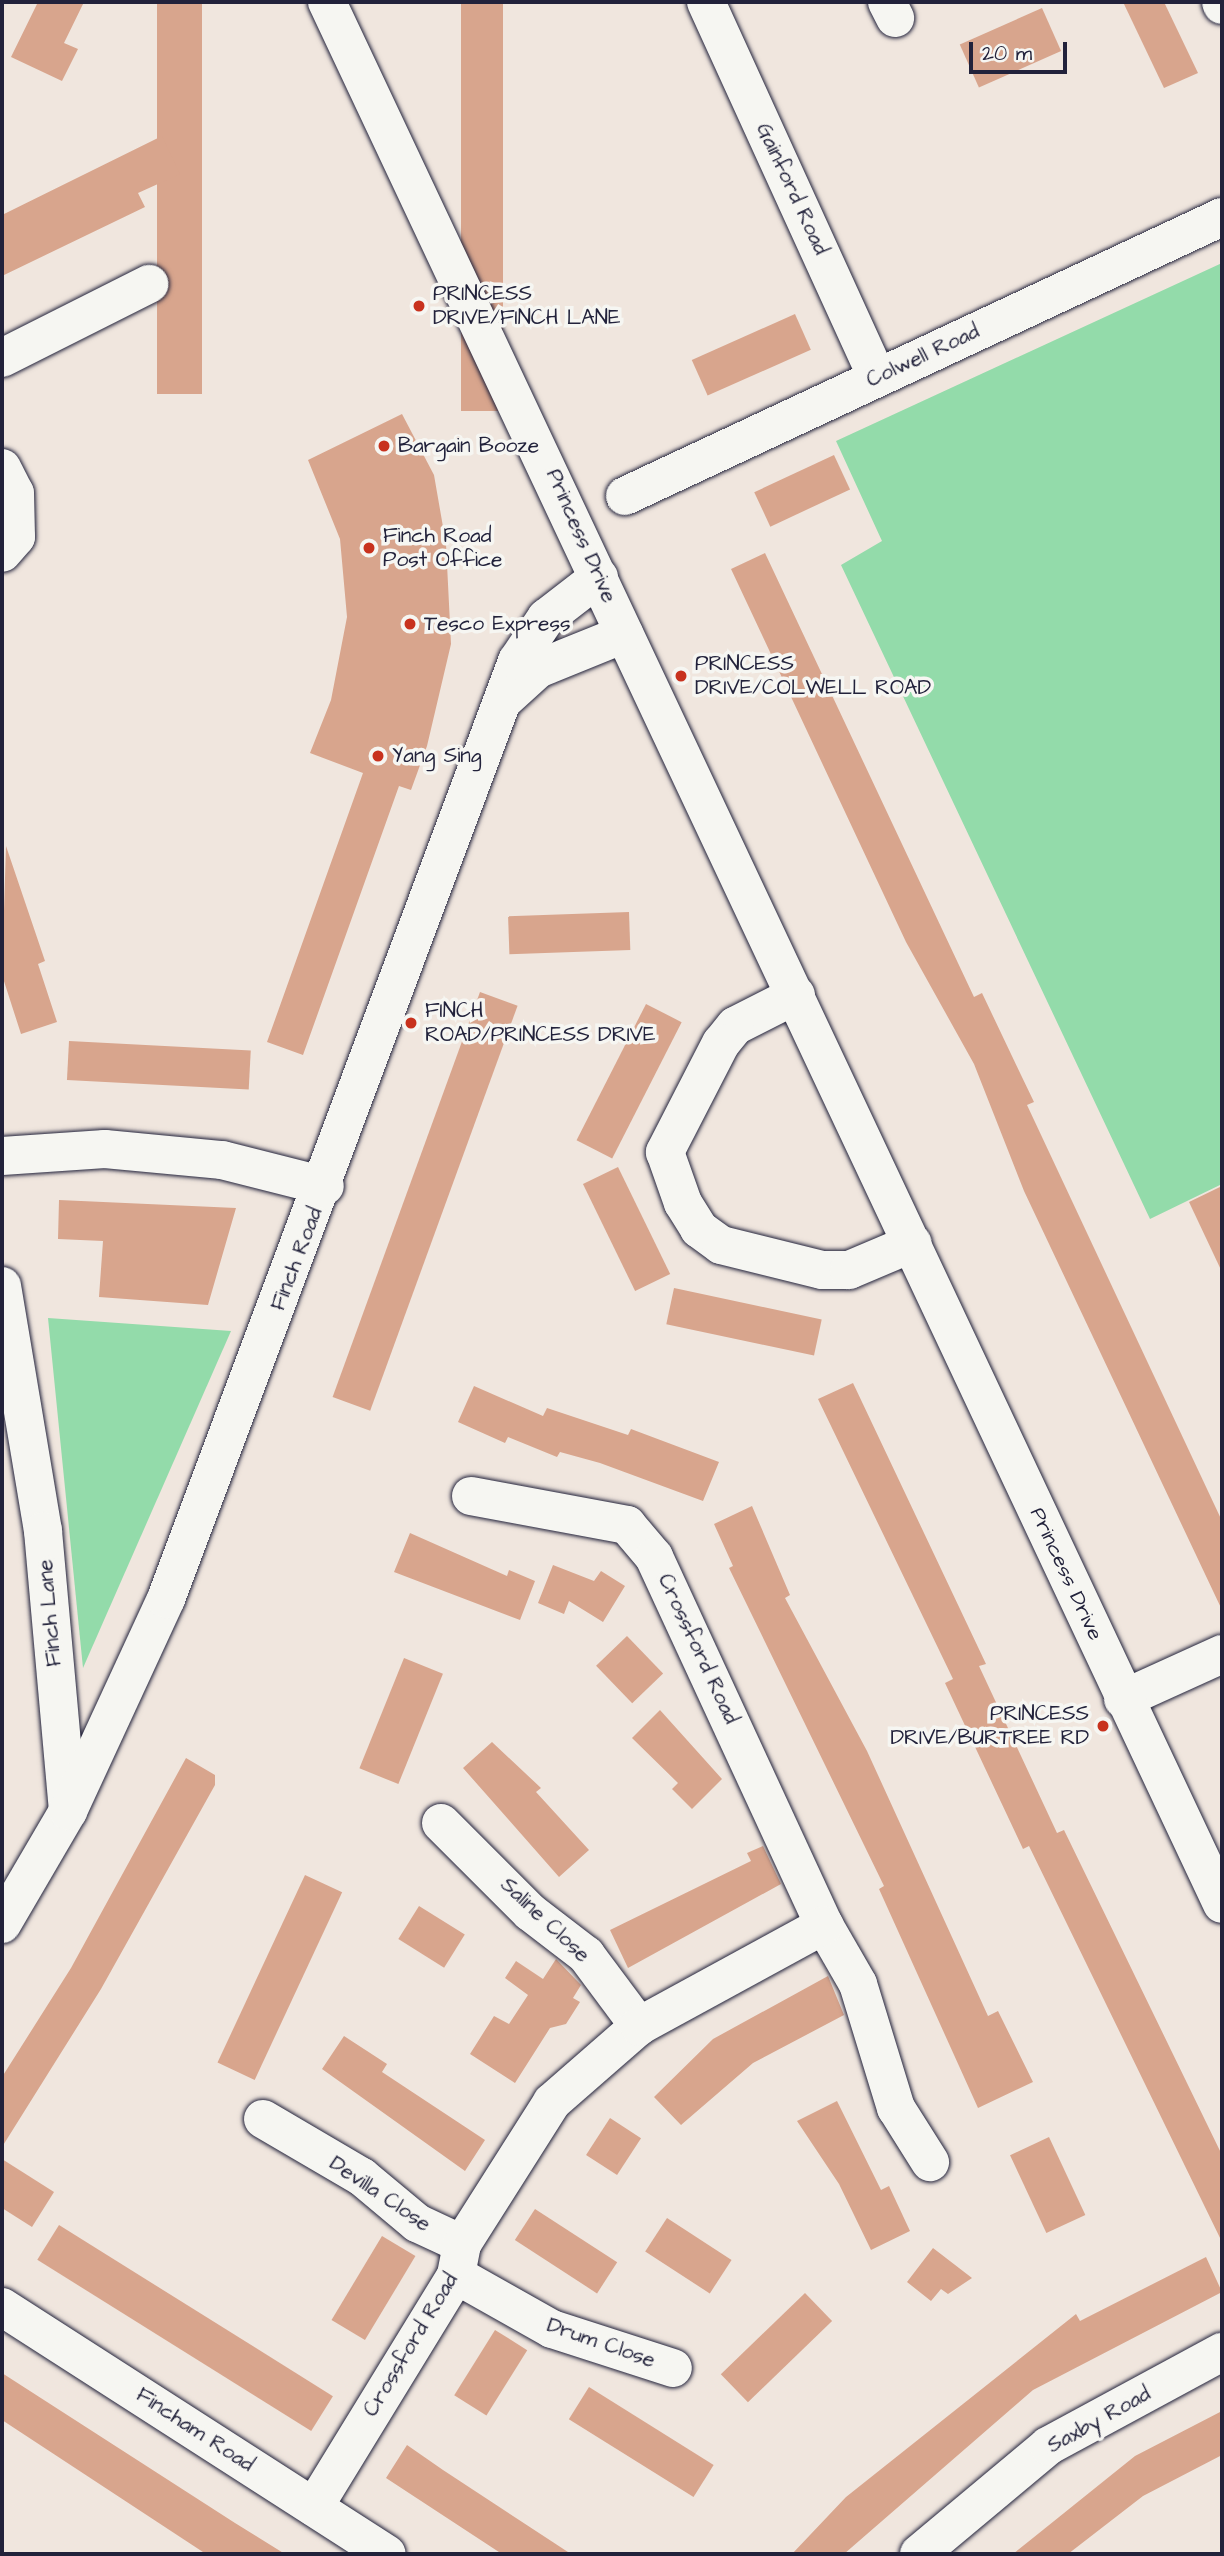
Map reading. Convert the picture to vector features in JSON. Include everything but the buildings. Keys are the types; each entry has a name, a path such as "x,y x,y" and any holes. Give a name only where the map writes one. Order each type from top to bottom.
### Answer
{"street":[{"name":"Princess Drive","path":"327,2 913,1243 1123,1699 1222,1904"},
{"name":"Gainford Road","path":"706,2 877,377"},
{"name":"Colwell Road","path":"625,496 1222,217"},
{"path":"2,358 149,284"},
{"path":"2,468 15,493 16,537 2,553"},
{"name":"Finch Road","path":"68,1811 166,1599 325,1186 528,638 599,577"},
{"name":"Finch Road","path":"505,699 538,669 624,634"},
{"path":"796,995 735,1026 721,1043 665,1152 683,1203 699,1229 721,1245 822,1270 849,1270 913,1243"},
{"path":"2,1156 118,1150 222,1160 325,1186"},
{"name":"Finch Lane","path":"2,1286 43,1531 68,1811"},
{"name":"Crossford Road","path":"471,1496 626,1525 654,1557 824,1925 858,1984 896,2108 930,2162"},
{"path":"1123,1699 1222,1654"},
{"path":"2,1924 68,1811"},
{"name":"Saline Close","path":"441,1823 530,1912 586,1955 639,2026"},
{"name":"Crossford Road","path":"314,2507 552,2102 639,2026 824,1925"},
{"name":"Devilla Close","path":"263,2119 362,2177 459,2259"},
{"name":"Drum Close","path":"459,2259 552,2329 673,2368"},
{"name":"Fincham Road","path":"2,2307 387,2554"},
{"name":"Saxby Road","path":"919,2554 1048,2446 1222,2352"}],"green space":[{"path":"1222,263 1222,1184 1150,1219 841,565 882,541 836,441"},
{"path":"48,1318 231,1331 83,1668"}],"place":[{"name":"PRINCESS DRIVE/FINCH LANE","path":"419,306"},
{"name":"Bargain Booze","path":"384,446"},
{"name":"Finch Road Post Office","path":"369,548"},
{"name":"Tesco Express","path":"410,624"},
{"name":"PRINCESS DRIVE/COLWELL ROAD","path":"681,676"},
{"name":"Yang Sing","path":"378,756"},
{"name":"FINCH ROAD/PRINCESS DRIVE","path":"411,1023"},
{"name":"PRINCESS DRIVE/BURTREE RD","path":"1103,1726"}]}
